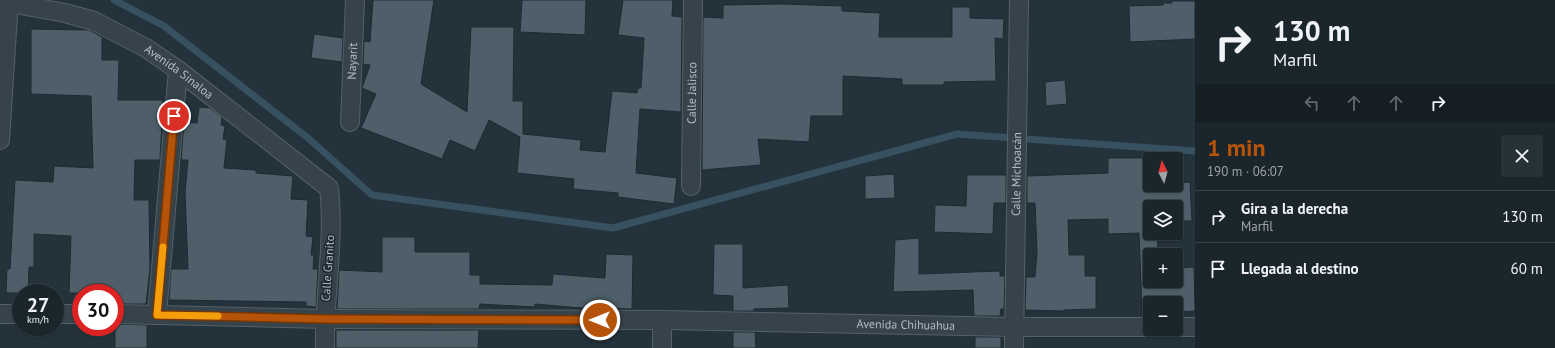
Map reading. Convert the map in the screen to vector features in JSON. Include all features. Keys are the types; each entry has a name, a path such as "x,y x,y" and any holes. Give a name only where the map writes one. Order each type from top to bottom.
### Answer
{"street":[{"name":"Nayarit","path":"350,122 354,0"},
{"name":"Calle Jalisco","path":"691,186 693,0"},
{"name":"Calle Michoacán","path":"1014,348 1016,119 1019,0"},
{"name":"Avenida Sinaloa","path":"8,1 65,13 94,21 146,48 178,70 329,188"},
{"path":"0,140 8,1"},
{"path":"157,315 178,70"},
{"name":"Calle Granito","path":"325,348 325,319 332,215 329,188"},
{"path":"0,314 12,314"},
{"name":"Avenida Chihuahua","path":"124,314 325,319 662,320 1015,327 1143,327"},
{"path":"662,320 662,348"},
{"path":"1183,327 1195,327"}],"building":[{"path":"373,0 434,0 421,84 467,112 471,27 514,27 513,101 523,101 523,134 581,140 580,150 605,152 612,91 637,93 638,88 641,88 644,38 618,35 623,0 673,0 672,16 682,17 681,112 640,109 636,173 677,178 674,204 618,197 618,193 573,189 574,179 517,173 520,137 489,120 475,151 450,140 442,159 361,128 376,94 362,88 370,65 363,64 364,41 370,42"},
{"path":"522,0 586,0 585,35 520,32"},
{"path":"1172,1 1195,1 1195,39 1130,42 1129,6 1163,5 1163,3 1172,3"},
{"path":"782,4 842,6 842,11 880,13 879,37 952,37 952,7 970,7 970,18 1004,19 1003,39 995,38 996,81 944,82 944,85 902,85 902,79 843,76 843,116 811,116 809,142 758,139 761,165 702,170 703,17 723,18 723,5"},
{"path":"31,29 89,30 102,37 102,60 119,60 118,100 163,100 160,160 135,160 134,200 149,200 150,269 146,304 124,304 124,284 72,284 72,293 69,293 71,236 34,234 34,267 29,267 28,284 12,284 12,293 6,293 7,269 10,269 15,180 53,182 54,166 93,168 91,96 31,94"},
{"path":"314,34 343,38 342,62 311,58"},
{"path":"1065,80 1067,104 1046,106 1045,82"},
{"path":"199,107 210,108 222,117 221,125 225,126 223,139 227,140 224,168 256,170 256,173 293,176 291,199 308,200 306,236 313,237 311,255 314,255 313,269 318,269 316,307 306,306 306,302 169,300 171,269 188,269 185,192 188,160 181,160 184,122 197,123"},
{"path":"1108,158 1143,158 1143,192 1183,192 1183,182 1190,182 1192,221 1183,221 1183,200 1143,200 1143,240 1157,240 1158,248 1143,248 1143,288 1183,288 1183,268 1194,267 1195,311 1183,312 1183,296 1143,296 1142,312 1139,233 1108,234 1108,219 1068,220 1069,255 1085,255 1085,276 1096,276 1096,309 1064,311 1025,310 1026,277 1035,277 1037,252 1035,203 1027,203 1027,176 1108,173"},
{"path":"894,174 895,198 865,199 865,176"},
{"path":"967,175 1006,175 1006,203 994,203 993,234 934,232 935,205 966,206"},
{"path":"382,237 415,237 415,252 470,252 470,275 480,275 480,284 552,285 553,274 605,278 606,254 633,255 632,309 581,308 535,304 535,307 480,304 479,309 337,309 339,270 382,272"},
{"path":"919,238 919,274 1000,271 1000,276 1005,276 1004,309 1001,309 1000,316 974,316 973,290 893,292 895,240"},
{"path":"714,244 743,244 743,288 788,285 789,308 733,311 733,296 713,295"},
{"path":"124,324 147,325 147,348 115,348 115,336 124,336"},
{"path":"336,330 479,330 478,348 336,348"},
{"path":"733,332 755,332 756,348 733,348"},
{"path":"975,337 1001,337 1001,348 975,348"}],"waterway":[{"path":"114,0 164,26 308,138 372,195 613,228 957,134 1195,151"}],"slow traffic":[{"path":"163,247 157,315 218,316"}],"route":[{"path":"174,116 157,315 325,319 600,320"}]}
